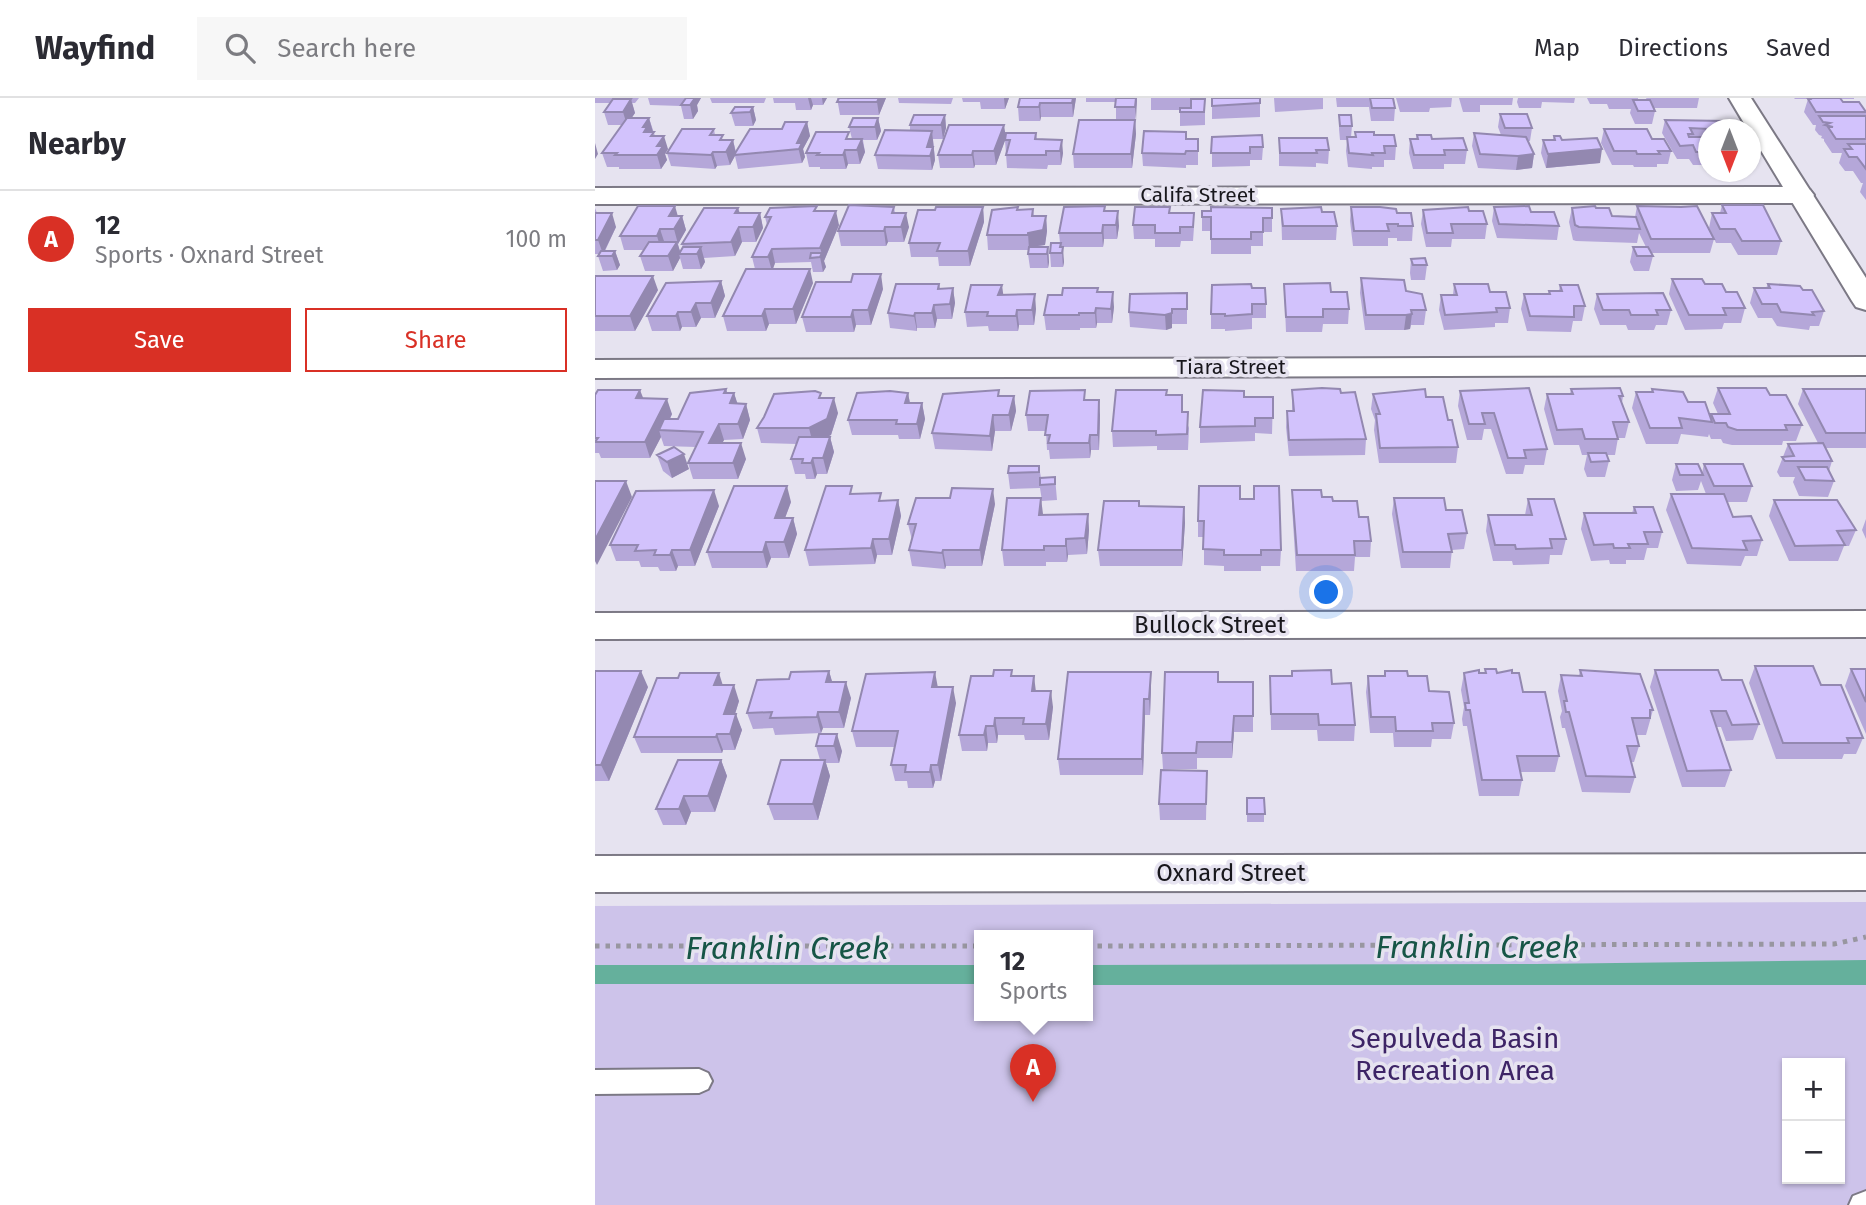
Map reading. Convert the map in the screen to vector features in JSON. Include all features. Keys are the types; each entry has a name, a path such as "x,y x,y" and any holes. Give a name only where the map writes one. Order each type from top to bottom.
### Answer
{"street":[{"path":"1740,98 1866,301"},
{"name":"Califa Street","path":"595,196 1801,195"},
{"name":"Tiara Street","path":"595,369 1866,366"},
{"name":"Bullock Street","path":"595,626 1866,624"},
{"name":"Oxnard Street","path":"595,874 1866,872"}],"lane":[{"path":"595,1082 699,1082"}],"path":[{"path":"1093,946 1834,944 1866,937"},
{"path":"595,946 974,946"}],"green space":[{"name":"Sepulveda Basin Recreation Area","path":"1866,902 1866,1205 595,1205 595,906"}],"shaded area":[{"path":"1866,960 1866,985 1093,985 1093,965"},
{"path":"595,965 974,965 974,984 595,984"}],"building":[{"path":"686,98 695,98 690,105 681,105"},
{"path":"839,98 879,98 877,102 837,102"},
{"path":"1020,98 1073,98 1072,103 1040,103 1039,107 1018,107"},
{"path":"1116,98 1136,98 1135,107 1115,107"},
{"path":"1212,98 1260,98 1260,103 1212,106"},
{"path":"1370,98 1393,98 1395,108 1372,108"},
{"path":"1809,98 1840,98 1843,102 1859,102 1866,112 1816,112"},
{"path":"613,99 631,99 623,112 604,112"},
{"path":"1191,99 1205,99 1204,112 1180,112 1180,108 1191,108"},
{"path":"1633,100 1650,100 1655,111 1638,111"},
{"path":"735,107 753,107 750,112 731,113"},
{"path":"1500,114 1527,114 1532,128 1505,128"},
{"path":"914,115 945,115 941,125 910,125"},
{"path":"1339,115 1351,115 1352,126 1340,126"},
{"path":"1819,116 1866,116 1866,139 1836,139 1828,127 1833,127 1825,125 1830,123 1823,122"},
{"path":"627,118 649,118 643,127 647,127 644,132 654,132 651,136 664,136 657,146 663,146 657,155 602,153"},
{"path":"853,118 878,118 875,127 849,127"},
{"path":"1079,120 1135,120 1131,154 1073,154"},
{"path":"1665,120 1698,121 1698,128 1690,128 1693,134 1688,134 1689,137 1698,137 1698,152 1693,145 1680,146"},
{"path":"785,122 807,122 797,143 802,143 799,149 734,155 750,129 782,129"},
{"path":"949,125 1004,125 994,151 973,151 972,155 938,155"},
{"path":"682,129 714,129 710,135 723,135 720,140 733,140 726,152 713,152 711,155 667,153"},
{"path":"1604,129 1647,129 1652,139 1664,139 1671,151 1637,154 1636,151 1614,151"},
{"path":"885,130 932,131 927,147 933,147 930,156 875,155"},
{"path":"1144,131 1186,132 1186,139 1198,139 1198,151 1186,151 1185,154 1142,153"},
{"path":"816,132 849,132 846,139 862,139 857,150 845,150 843,155 806,153"},
{"path":"1355,132 1394,135 1396,146 1384,146 1385,153 1372,153 1373,155 1349,153 1347,137 1356,137"},
{"path":"1006,133 1036,133 1035,139 1062,140 1060,151 1046,151 1046,155 1006,155 1010,140 1005,140"},
{"path":"1474,133 1526,137 1534,154 1480,154"},
{"path":"1262,135 1263,147 1250,147 1250,153 1211,153 1212,137"},
{"path":"1417,135 1431,135 1432,139 1463,138 1467,150 1444,150 1445,155 1414,155 1410,139 1418,139"},
{"path":"1554,136 1560,136 1562,140 1597,138 1602,149 1548,154 1543,140 1555,140"},
{"path":"1279,138 1327,138 1329,150 1316,150 1317,153 1280,153"},
{"path":"1848,144 1866,144 1866,169 1857,157 1849,157 1844,149 1852,149"},
{"path":"849,205 894,207 892,213 906,213 901,227 885,227 884,231 838,231"},
{"path":"1722,205 1763,205 1781,241 1742,241 1735,229 1720,229 1712,213 1726,213"},
{"path":"638,206 675,206 669,216 682,216 674,229 660,229 657,236 620,236"},
{"path":"817,206 814,211 836,211 820,248 772,249 768,257 752,257 771,217 765,217 770,208"},
{"path":"1105,206 1104,211 1118,211 1116,225 1103,225 1102,233 1059,233 1064,207"},
{"path":"1529,206 1531,212 1554,212 1559,226 1499,224 1494,207"},
{"path":"1637,206 1697,206 1714,239 1651,239"},
{"path":"936,207 983,207 968,251 937,251 940,243 909,243 918,210 935,210"},
{"path":"1018,207 1017,210 1033,209 1032,216 1046,216 1043,230 1028,235 987,235 992,210"},
{"path":"1135,207 1170,207 1169,213 1194,213 1193,227 1180,227 1180,233 1155,233 1155,225 1133,225"},
{"path":"1211,207 1272,208 1272,218 1263,218 1263,232 1251,232 1251,239 1211,239 1211,217 1202,217 1202,211 1211,211"},
{"path":"1321,207 1322,212 1334,212 1337,226 1283,226 1281,209"},
{"path":"1351,207 1380,207 1396,209 1397,213 1411,213 1413,226 1387,224 1389,231 1354,231"},
{"path":"1468,207 1469,211 1483,211 1487,224 1451,224 1453,233 1427,233 1423,210"},
{"path":"704,208 738,208 735,213 760,213 753,227 739,227 731,242 682,244"},
{"path":"1572,208 1609,208 1612,216 1636,217 1640,229 1575,225"},
{"path":"595,213 612,213 598,240 595,240"},
{"path":"649,242 677,242 668,256 640,256"},
{"path":"1051,243 1061,243 1062,253 1050,253"},
{"path":"683,247 701,247 697,254 679,254"},
{"path":"1029,247 1048,247 1047,254 1028,254"},
{"path":"1633,247 1648,247 1653,256 1637,256"},
{"path":"601,251 615,251 612,256 598,256"},
{"path":"811,253 822,253 820,257 810,258"},
{"path":"1425,258 1427,265 1413,265 1411,259"},
{"path":"746,269 810,269 793,309 765,309 762,316 723,316"},
{"path":"853,274 881,274 868,310 853,310 851,317 802,317 816,282 851,282"},
{"path":"595,276 653,276 630,316 595,316"},
{"path":"1361,278 1404,280 1406,291 1422,294 1426,310 1411,310 1412,314 1406,315 1366,315"},
{"path":"1672,279 1702,279 1705,284 1722,284 1726,292 1737,292 1745,308 1723,308 1726,315 1689,315"},
{"path":"721,281 711,303 696,303 691,312 678,312 676,316 647,316 666,283"},
{"path":"1330,283 1331,292 1347,292 1349,309 1323,309 1323,317 1286,317 1284,284"},
{"path":"896,284 939,284 938,289 953,288 950,304 934,305 932,313 915,313 914,316 888,313"},
{"path":"1251,284 1252,288 1265,288 1266,304 1252,304 1252,314 1211,314 1212,285"},
{"path":"1454,284 1488,284 1490,292 1506,292 1510,308 1496,308 1497,312 1445,315 1441,295 1457,295"},
{"path":"1768,284 1800,286 1803,290 1812,290 1824,311 1812,312 1814,315 1781,312 1777,304 1762,304 1754,288 1770,288"},
{"path":"971,285 1002,285 998,295 1035,294 1032,310 1017,310 1016,316 987,316 988,312 965,312"},
{"path":"1560,285 1578,285 1585,306 1574,306 1574,317 1530,316 1524,294 1562,291"},
{"path":"1063,288 1098,288 1097,292 1113,292 1111,309 1096,308 1095,313 1079,315 1044,315 1048,295 1062,295"},
{"path":"1187,293 1187,309 1172,309 1172,313 1165,315 1129,312 1130,294"},
{"path":"1663,293 1671,310 1656,310 1658,315 1631,315 1629,310 1603,310 1597,294"},
{"path":"1529,388 1547,449 1524,450 1526,458 1508,458 1494,413 1482,413 1485,424 1469,424 1460,391"},
{"path":"1620,388 1623,396 1619,396 1629,422 1613,422 1618,439 1585,439 1582,429 1557,430 1547,394 1573,394 1571,389"},
{"path":"1718,388 1766,388 1770,395 1786,395 1802,425 1785,425 1787,430 1737,430 1728,427 1726,423 1715,423 1711,414 1730,414"},
{"path":"726,389 724,393 734,393 730,403 746,404 738,424 719,424 709,443 741,443 733,463 688,463 703,432 659,430 664,419 678,419 690,393"},
{"path":"1340,389 1341,393 1355,392 1366,439 1289,440 1287,411 1294,411 1292,390"},
{"path":"1425,389 1426,397 1443,397 1458,447 1380,448 1376,414 1380,414 1373,394"},
{"path":"1652,389 1683,392 1688,402 1705,402 1712,422 1679,418 1682,428 1650,428 1636,392 1653,392"},
{"path":"1803,389 1866,389 1866,433 1826,433"},
{"path":"598,390 640,390 636,398 667,399 645,442 595,442 598,438 595,438 595,395"},
{"path":"999,390 998,396 1014,396 1009,415 993,415 990,436 932,433 943,394"},
{"path":"1085,390 1084,400 1099,400 1098,435 1090,435 1089,443 1048,443 1050,435 1045,435 1048,415 1026,415 1030,391"},
{"path":"1116,390 1167,390 1166,395 1182,395 1182,412 1188,412 1187,434 1156,435 1156,431 1112,431"},
{"path":"1203,390 1244,391 1244,397 1273,397 1273,418 1255,418 1255,426 1200,427"},
{"path":"815,391 821,393 819,398 834,398 827,419 809,428 757,428 774,394"},
{"path":"857,393 908,393 905,403 922,403 917,424 896,424 897,420 848,420"},
{"path":"799,437 830,437 823,458 813,458 811,463 802,463 803,459 791,459"},
{"path":"1823,443 1832,461 1785,461 1782,457 1794,456 1788,444"},
{"path":"674,447 684,454 667,462 657,455"},
{"path":"1588,453 1606,453 1609,461 1591,462"},
{"path":"1676,464 1698,464 1703,475 1680,475"},
{"path":"1704,464 1743,464 1752,486 1714,486"},
{"path":"1009,466 1039,466 1039,472 1008,473"},
{"path":"1798,467 1827,467 1834,481 1805,480"},
{"path":"1055,477 1055,484 1040,485 1040,478"},
{"path":"595,481 626,481 595,540"},
{"path":"734,486 787,486 775,518 793,518 784,542 766,542 763,552 707,552"},
{"path":"826,486 852,486 850,494 881,493 879,501 898,500 889,539 873,539 871,548 805,550"},
{"path":"1199,486 1240,486 1240,499 1254,499 1254,486 1279,486 1281,550 1261,550 1261,555 1224,555 1224,550 1203,549 1204,521 1198,521"},
{"path":"952,488 993,489 980,550 943,550 942,553 909,550 916,524 908,524 916,498 950,498"},
{"path":"714,490 690,550 672,550 670,555 654,555 656,550 635,551 638,545 610,545 636,491"},
{"path":"1292,490 1321,490 1322,497 1332,497 1333,501 1357,501 1359,517 1368,517 1371,541 1354,541 1355,555 1297,555"},
{"path":"1671,494 1724,494 1733,517 1751,516 1762,540 1743,541 1747,550 1692,548"},
{"path":"1007,498 1041,498 1039,515 1088,514 1085,538 1066,539 1066,546 1044,546 1044,550 1002,550"},
{"path":"1394,498 1444,498 1446,510 1462,510 1467,533 1448,534 1452,552 1403,552"},
{"path":"1528,499 1554,499 1566,539 1550,539 1552,548 1516,549 1515,545 1495,545 1488,515 1532,515"},
{"path":"1774,500 1837,500 1856,530 1837,531 1845,545 1795,546"},
{"path":"1104,501 1139,501 1139,506 1184,507 1182,550 1098,550"},
{"path":"1634,507 1653,507 1662,532 1644,532 1648,544 1628,544 1630,548 1614,548 1613,544 1594,545 1584,513 1636,513"},
{"path":"1755,666 1813,666 1821,685 1841,685 1863,738 1847,738 1849,743 1783,743"},
{"path":"1485,669 1496,669 1497,673 1512,670 1512,673 1519,673 1523,692 1545,692 1559,756 1517,756 1522,780 1482,780 1470,710 1466,710 1465,703 1469,703 1464,673 1479,670 1479,673 1486,673"},
{"path":"1851,669 1866,669 1866,702"},
{"path":"994,670 1012,670 1011,676 1034,676 1032,691 1051,691 1046,724 1023,724 1024,718 995,718 994,726 986,726 984,735 959,735 971,676 993,676"},
{"path":"1331,670 1332,684 1351,683 1355,725 1319,725 1318,714 1271,714 1270,676 1292,676 1292,671"},
{"path":"1580,670 1640,674 1653,710 1650,710 1650,718 1632,718 1639,746 1627,746 1635,777 1586,776 1569,712 1566,712 1564,701 1567,701 1561,675 1582,676"},
{"path":"1655,670 1718,670 1722,680 1742,680 1759,724 1732,725 1726,711 1711,711 1731,770 1687,771"},
{"path":"595,671 641,671 601,765 595,765"},
{"path":"829,671 826,682 846,682 839,712 818,712 817,717 770,718 772,712 747,713 757,680 789,679 791,672"},
{"path":"1385,671 1407,671 1408,676 1427,676 1429,691 1449,692 1454,723 1432,723 1433,731 1396,731 1395,717 1371,717 1368,676 1385,676"},
{"path":"935,672 932,687 953,687 938,765 931,765 930,772 905,772 906,765 891,765 898,731 852,731 866,674"},
{"path":"1068,672 1151,672 1149,699 1144,699 1142,759 1058,759"},
{"path":"1165,672 1218,672 1218,682 1253,682 1253,716 1234,716 1232,742 1197,742 1196,753 1162,753"},
{"path":"680,673 719,673 714,685 734,685 724,714 736,714 730,734 717,734 716,737 634,737 657,678 678,678"},
{"path":"819,734 837,734 834,746 816,746"},
{"path":"678,760 721,760 708,796 684,796 679,809 656,809"},
{"path":"781,760 825,760 813,804 768,804"},
{"path":"1161,770 1207,771 1206,804 1159,804"},
{"path":"1247,798 1264,798 1265,814 1247,814"}],"place":[{"name":"12","path":"1033,1102"}],"water label":[{"name":"Franklin Creek","path":"1477,947"},
{"name":"Franklin Creek","path":"787,948"}]}
